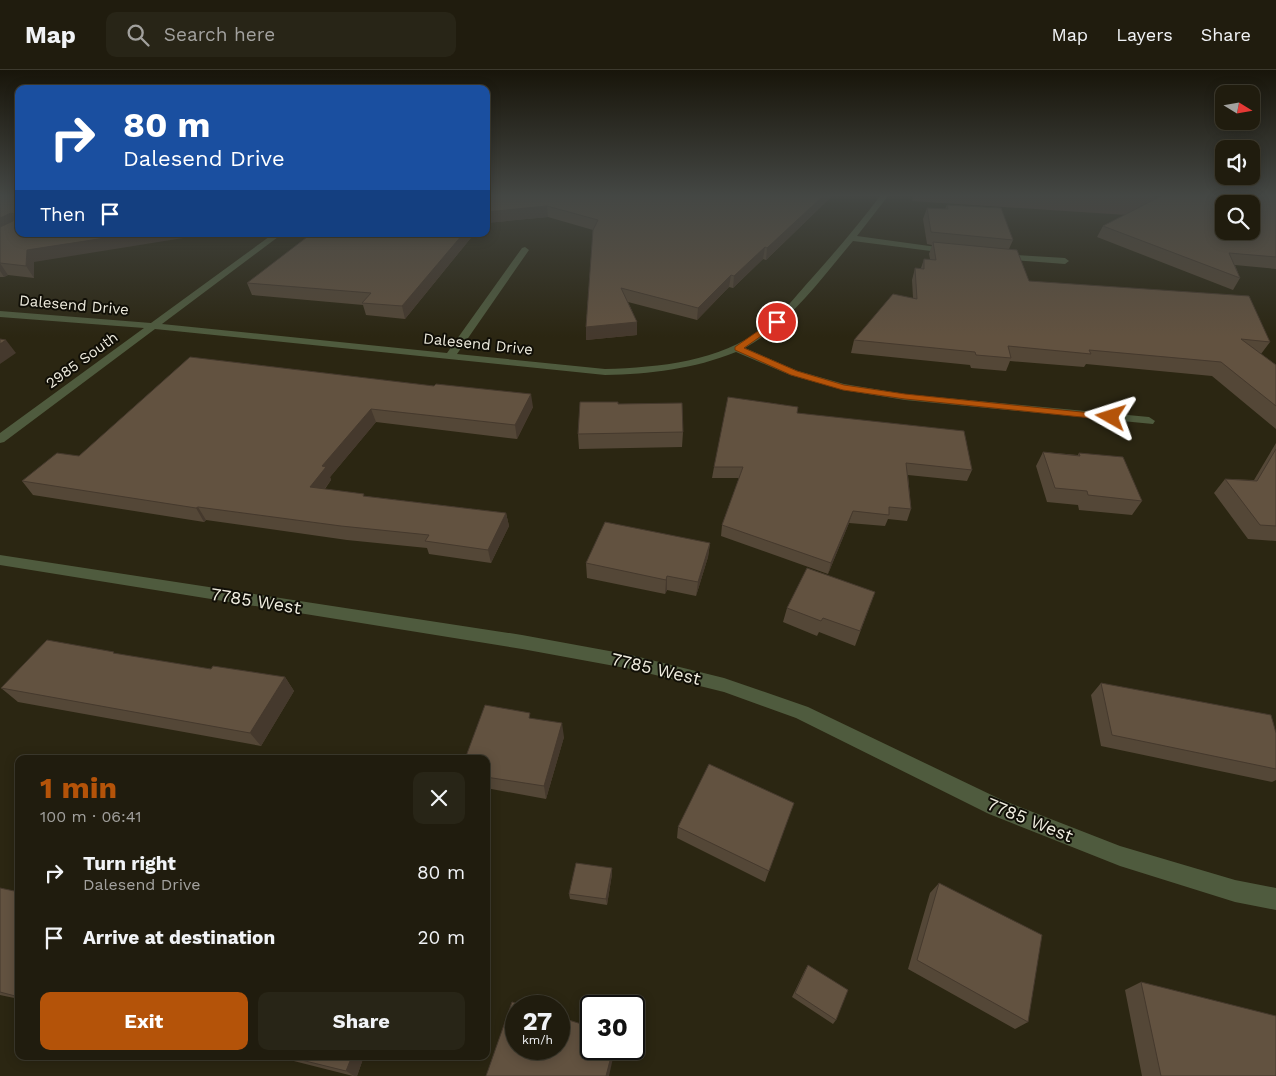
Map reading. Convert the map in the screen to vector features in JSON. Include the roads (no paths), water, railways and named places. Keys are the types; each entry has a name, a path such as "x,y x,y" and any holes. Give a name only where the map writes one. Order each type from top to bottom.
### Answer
{"street":[{"name":"2985 South","path":"0,438 266,243"},
{"name":"Dalesend Drive","path":"0,314 152,326 605,372 637,371 668,368 707,359 738,349 777,322 847,243"},
{"path":"886,243 956,253"},
{"path":"449,357 525,250"},
{"path":"995,256 1065,261"},
{"path":"738,349 794,373 843,387 905,397 1149,421"},
{"name":"7785 West","path":"0,560 522,642 631,662 724,685 802,712 897,756 996,808 1120,856 1235,891 1276,900"}]}
